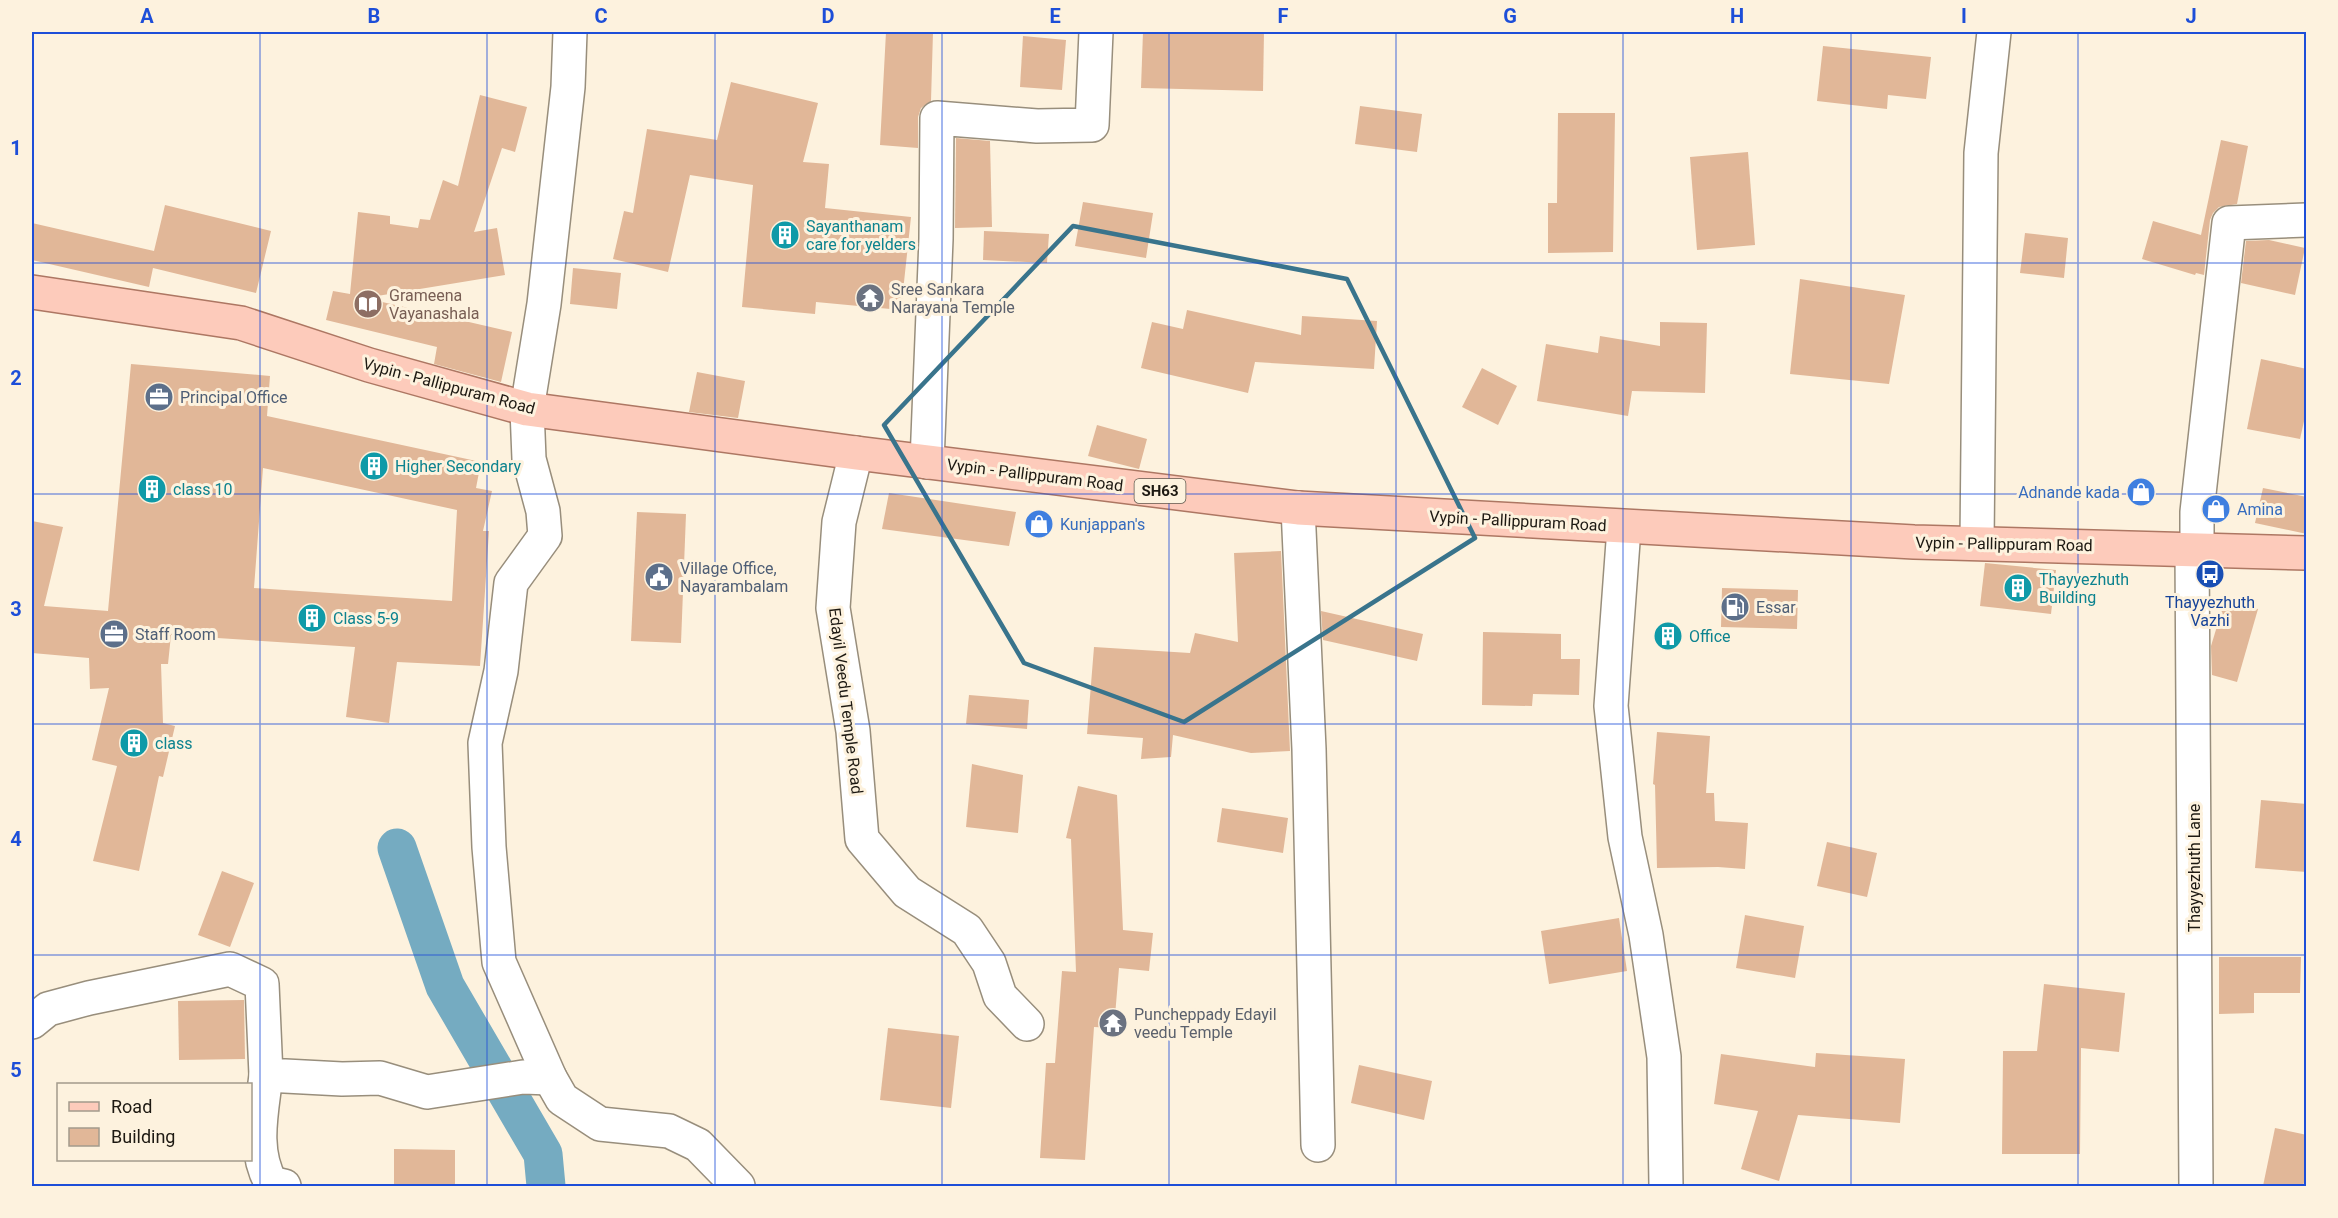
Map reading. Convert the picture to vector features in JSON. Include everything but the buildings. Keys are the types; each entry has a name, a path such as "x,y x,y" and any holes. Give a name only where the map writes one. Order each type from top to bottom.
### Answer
{"main road":[{"name":"Vypin - Pallippuram Road","path":"32,292 241,323 369,365 527,409 1298,508 1624,528 1914,542 2307,553"}],"street":[{"path":"570,32 568,87 544,304 527,409 529,459 543,511 545,536 511,583 501,671 485,743 489,847 499,962 536,1077 562,1099 600,1124 669,1131 698,1145 738,1186"},
{"path":"927,462 936,239 937,118 1037,126 1092,125 1096,32"},
{"path":"1977,542 1981,153 1994,32"},
{"name":"Thayyezhuth Lane","path":"2196,1186 2194,550 2229,223 2307,220"},
{"name":"Edayil Veedu Temple Road","path":"856,453 839,522 833,608 853,731 862,840 908,892 967,930 990,963 1000,996 1027,1024"},
{"path":"1298,508 1309,749 1318,1145"},
{"path":"1624,528 1611,706 1625,837 1646,935 1664,1057 1666,1186"},
{"path":"32,1022 48,1009 89,998 230,969 262,984 266,1074 260,1127 260,1156 264,1171 271,1183 284,1186"},
{"path":"266,1074 342,1079 380,1078 427,1092 536,1077"}],"highlighted area":[{"path":"1073,226 1347,279 1475,538 1184,722 1024,663 884,425"}],"waterway":[{"path":"397,848 445,986 543,1154 546,1186"}],"place":[{"name":"Sayanthanam care for yelders","path":"785,235"},
{"name":"Sree Sankara Narayana Temple","path":"870,298"},
{"name":"Grameena Vayanashala","path":"368,304"},
{"name":"Principal Office","path":"159,397"},
{"name":"Higher Secondary","path":"374,466"},
{"name":"class 10","path":"152,489"},
{"name":"Adnande kada","path":"2141,492"},
{"name":"Amina","path":"2216,509"},
{"name":"Kunjappan's","path":"1039,524"},
{"name":"Thayyezhuth Vazhi","path":"2210,574"},
{"name":"Village Office, Nayarambalam","path":"659,577"},
{"name":"Thayyezhuth Building","path":"2018,588"},
{"name":"Essar","path":"1735,607"},
{"name":"Class 5-9","path":"312,618"},
{"name":"Staff Room","path":"114,634"},
{"name":"Office","path":"1668,636"},
{"name":"class","path":"134,743"},
{"name":"Puncheppady Edayil veedu Temple","path":"1113,1023"}]}
